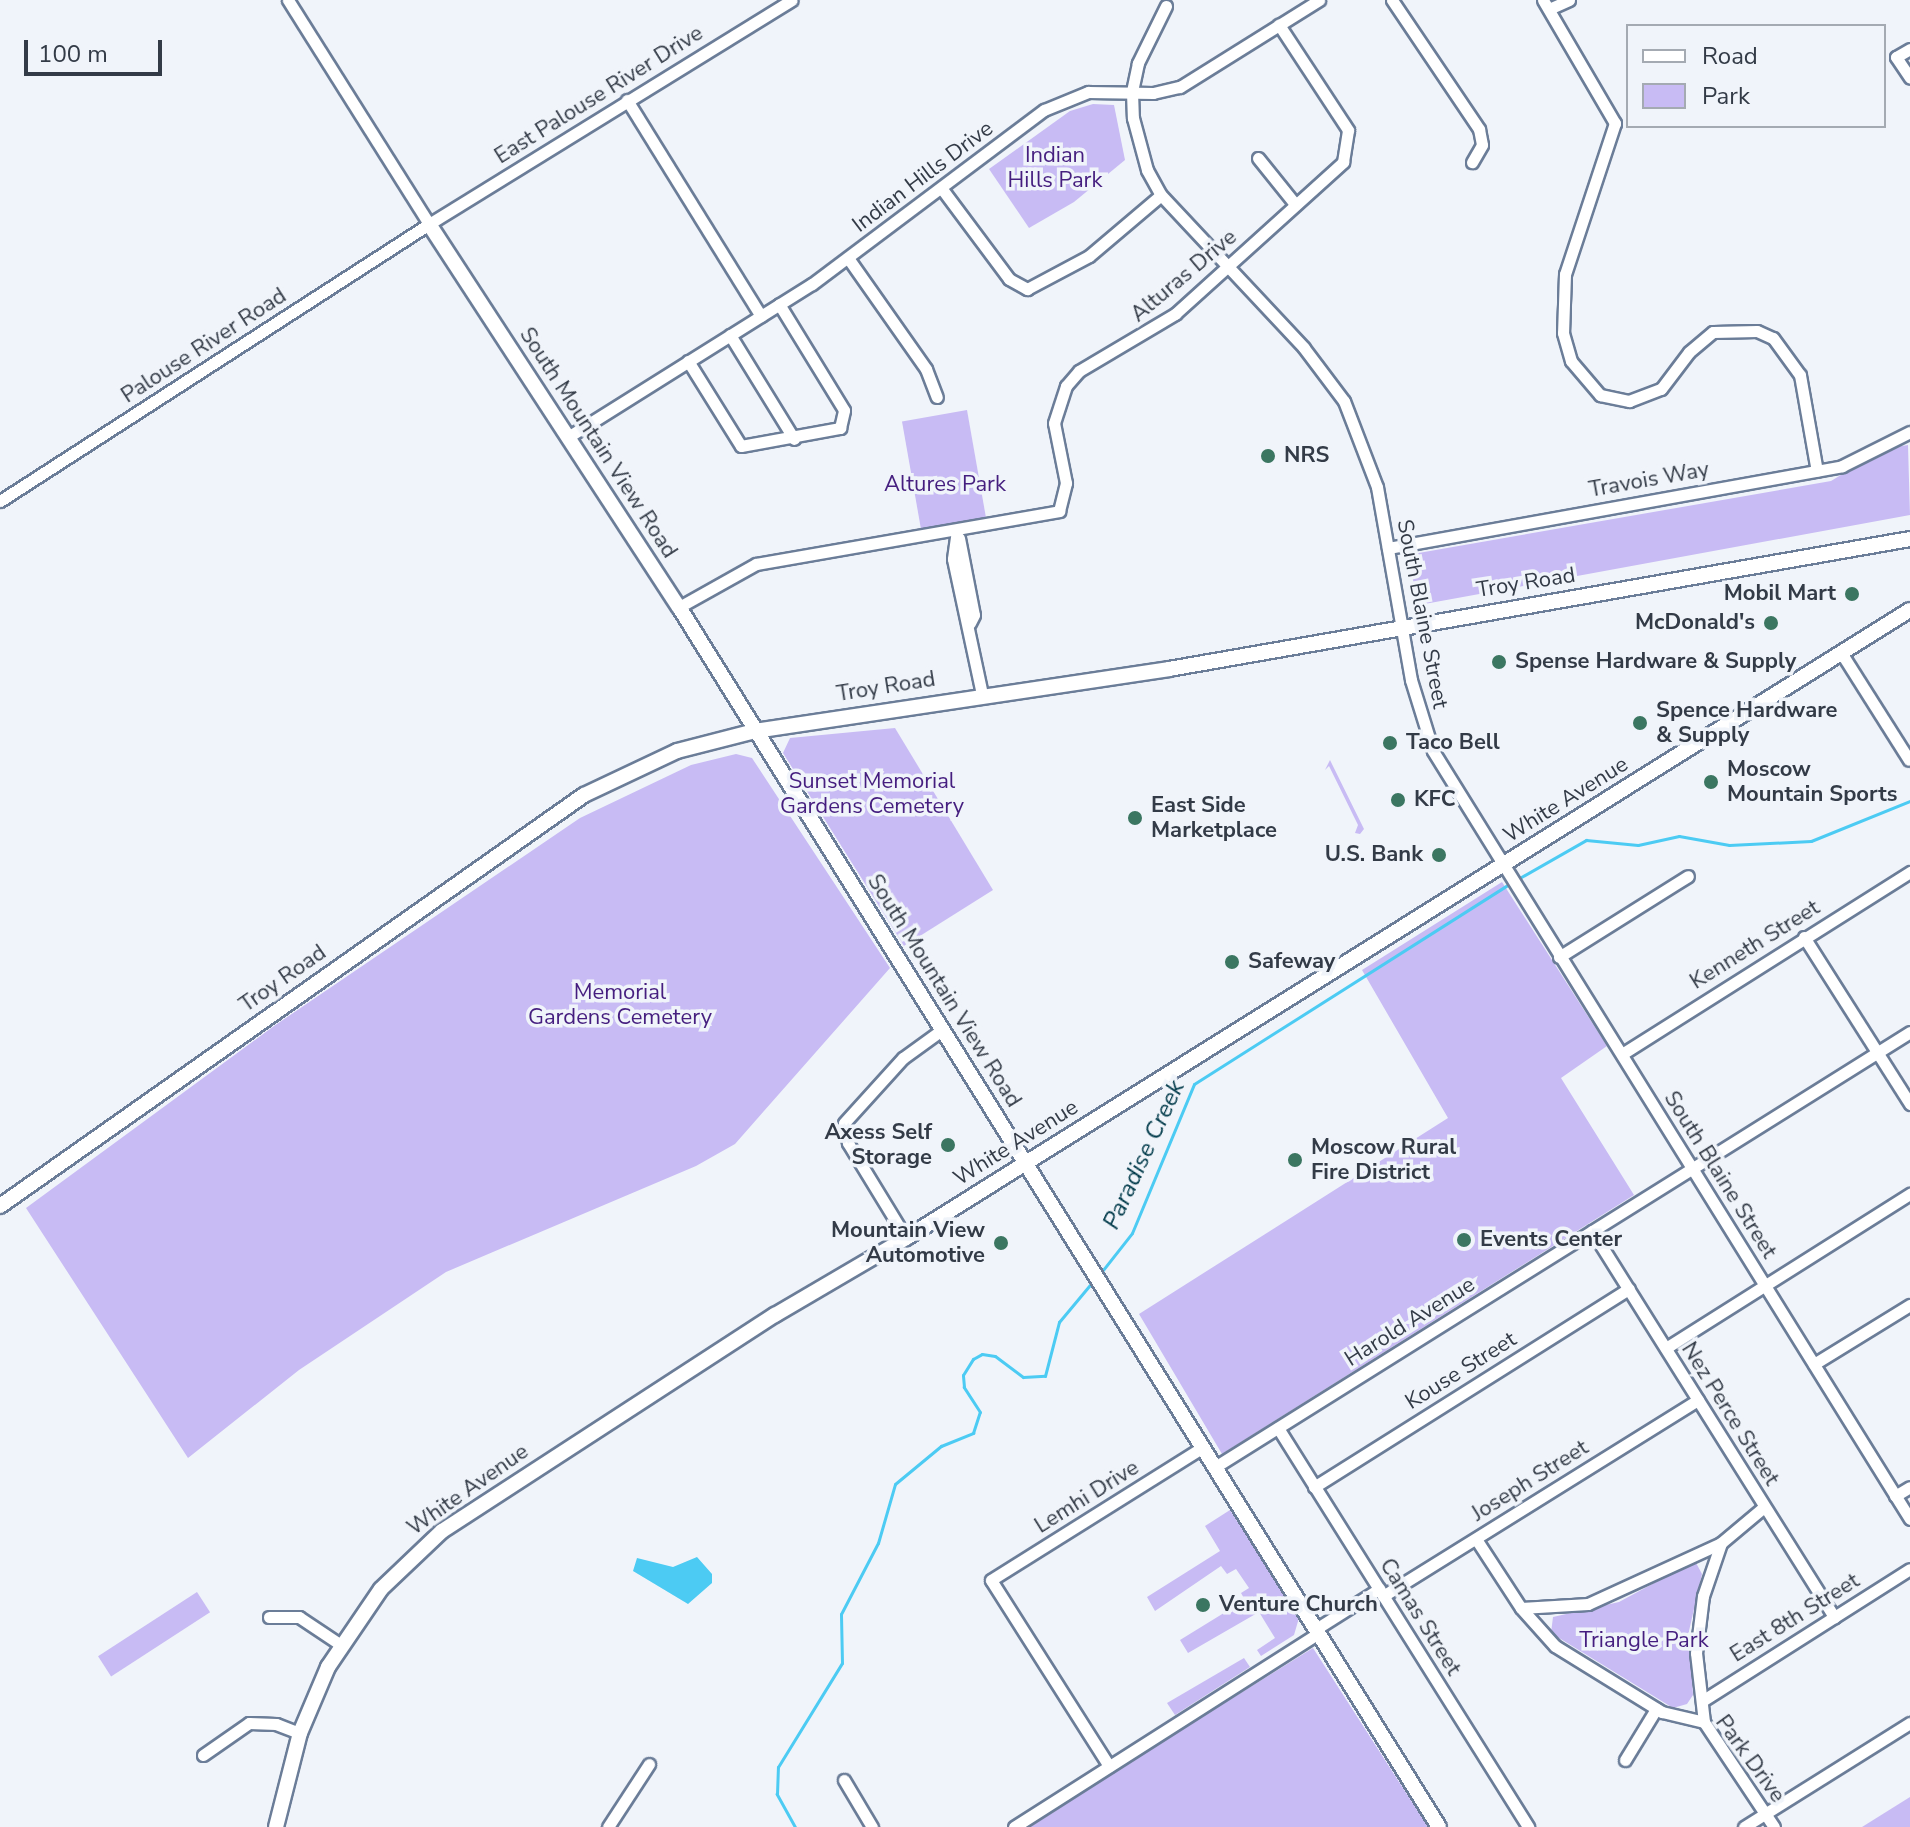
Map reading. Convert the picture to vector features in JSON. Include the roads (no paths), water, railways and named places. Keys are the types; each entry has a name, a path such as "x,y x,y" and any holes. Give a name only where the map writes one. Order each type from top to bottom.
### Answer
{"street":[{"path":"288,0 429,224"},
{"name":"East Palouse River Drive","path":"429,224 791,0"},
{"name":"Indian Hills Drive","path":"568,437 848,258 1044,110 1088,92 1180,87 1319,0"},
{"path":"1392,0 1479,129 1482,145 1472,162"},
{"path":"1569,0 1546,5 1615,123 1565,274 1563,333 1571,361 1600,395 1629,401 1661,389 1689,352 1713,332 1757,331 1773,338 1800,375 1817,471"},
{"name":"South Blaine Street","path":"1166,6 1138,63 1132,92 1138,144 1161,195 1304,348 1344,401 1377,487 1415,700 1433,751 1910,1519"},
{"name":"Alturas Drive","path":"679,607 756,564 1059,511 1066,483 1054,423 1066,386 1079,371 1153,331 1343,162 1348,130 1279,25"},
{"path":"1910,49 1896,57 1910,78"},
{"path":"627,100 761,316"},
{"path":"1258,158 1295,204"},
{"path":"942,189 1009,279 1027,289 1089,256 1161,195"},
{"name":"South Mountain View Road","path":"429,224 679,607 1439,1827"},
{"name":"Palouse River Road","path":"0,501 429,224"},
{"path":"848,258 926,369 937,397"},
{"path":"688,361 741,446 829,432 845,420 779,304"},
{"path":"730,335 794,439"},
{"name":"Travois Way","path":"1388,548 1842,466 1910,432"},
{"path":"957,530 974,615 970,623 982,694"},
{"name":"Troy Road","path":"0,1206 584,795 677,751 755,731 982,694 1169,669 1910,539"},
{"name":"White Avenue","path":"276,1827 300,1733 341,1645 400,1568 470,1510 775,1315 906,1238 1504,869 1910,610"},
{"path":"1842,654 1909,760"},
{"name":"Kenneth Street","path":"1622,1054 1910,872"},
{"path":"1559,957 1688,876"},
{"path":"1804,937 1910,1104"},
{"path":"906,1238 845,1136 844,1123 871,1090 943,1029"},
{"name":"Harold Avenue","path":"1215,1467 1910,1032"},
{"path":"1666,1348 1910,1194"},
{"name":"Nez Perce Street","path":"1592,1231 1834,1617"},
{"name":"Kouse Street","path":"1314,1487 1629,1289"},
{"path":"1814,1364 1910,1305"},
{"name":"Joseph Street","path":"1014,1827 1317,1631 1476,1539 1698,1400"},
{"name":"Camas Street","path":"1278,1428 1528,1827"},
{"name":"Lemhi Drive","path":"1109,1766 991,1580 1203,1447"},
{"path":"1895,1496 1910,1487"},
{"path":"1521,1608 1568,1608 1599,1601 1721,1543 1764,1507"},
{"name":"Park Drive","path":"1476,1539 1521,1608 1555,1646 1656,1709 1704,1722 1774,1827"},
{"path":"1704,1722 1697,1626 1721,1543"},
{"name":"East 8th Street","path":"1702,1701 1910,1569"},
{"path":"269,1617 299,1617 341,1645"},
{"path":"1625,1760 1656,1709"},
{"path":"203,1755 249,1723 276,1724 300,1733"},
{"path":"1744,1827 1910,1723"},
{"path":"608,1827 649,1764"},
{"path":"844,1780 872,1827"}],"water":[{"path":"697,1557 712,1574 712,1583 688,1604 633,1571 637,1558 673,1567"}],"waterway":[{"name":"Paradise Creek","path":"1516,880 1586,840 1638,845 1679,836 1729,845 1811,841 1910,801"},
{"name":"Paradise Creek","path":"1099,1275 1132,1233 1194,1084 1509,884"},
{"name":"Paradise Creek","path":"795,1827 777,1794 778,1767 842,1663 841,1614 878,1543 895,1484 941,1446 973,1433 980,1412 964,1387 963,1375 973,1359 982,1354 995,1356 1023,1377 1045,1376 1059,1322 1094,1280"}],"place":[{"name":"NRS","path":"1268,456"},
{"name":"Mobil Mart","path":"1852,594"},
{"name":"McDonald's","path":"1771,623"},
{"name":"Spense Hardware & Supply","path":"1499,662"},
{"name":"Spence Hardware & Supply","path":"1640,723"},
{"name":"Taco Bell","path":"1390,743"},
{"name":"Moscow Mountain Sports","path":"1711,782"},
{"name":"KFC","path":"1398,800"},
{"name":"East Side Marketplace","path":"1135,818"},
{"name":"U.S. Bank","path":"1439,855"},
{"name":"Safeway","path":"1232,962"},
{"name":"Axess Self Storage","path":"948,1145"},
{"name":"Moscow Rural Fire District","path":"1295,1160"},
{"name":"Events Center","path":"1464,1240"},
{"name":"Mountain View Automotive","path":"1001,1243"},
{"name":"Venture Church","path":"1203,1605"}],"park label":[{"name":"Indian Hills Park","path":"1055,168"},
{"name":"Altures Park","path":"945,485"},
{"name":"Sunset Memorial Gardens Cemetery","path":"872,794"},
{"name":"Memorial Gardens Cemetery","path":"620,1004"},
{"name":"Triangle Park","path":"1644,1641"}]}
